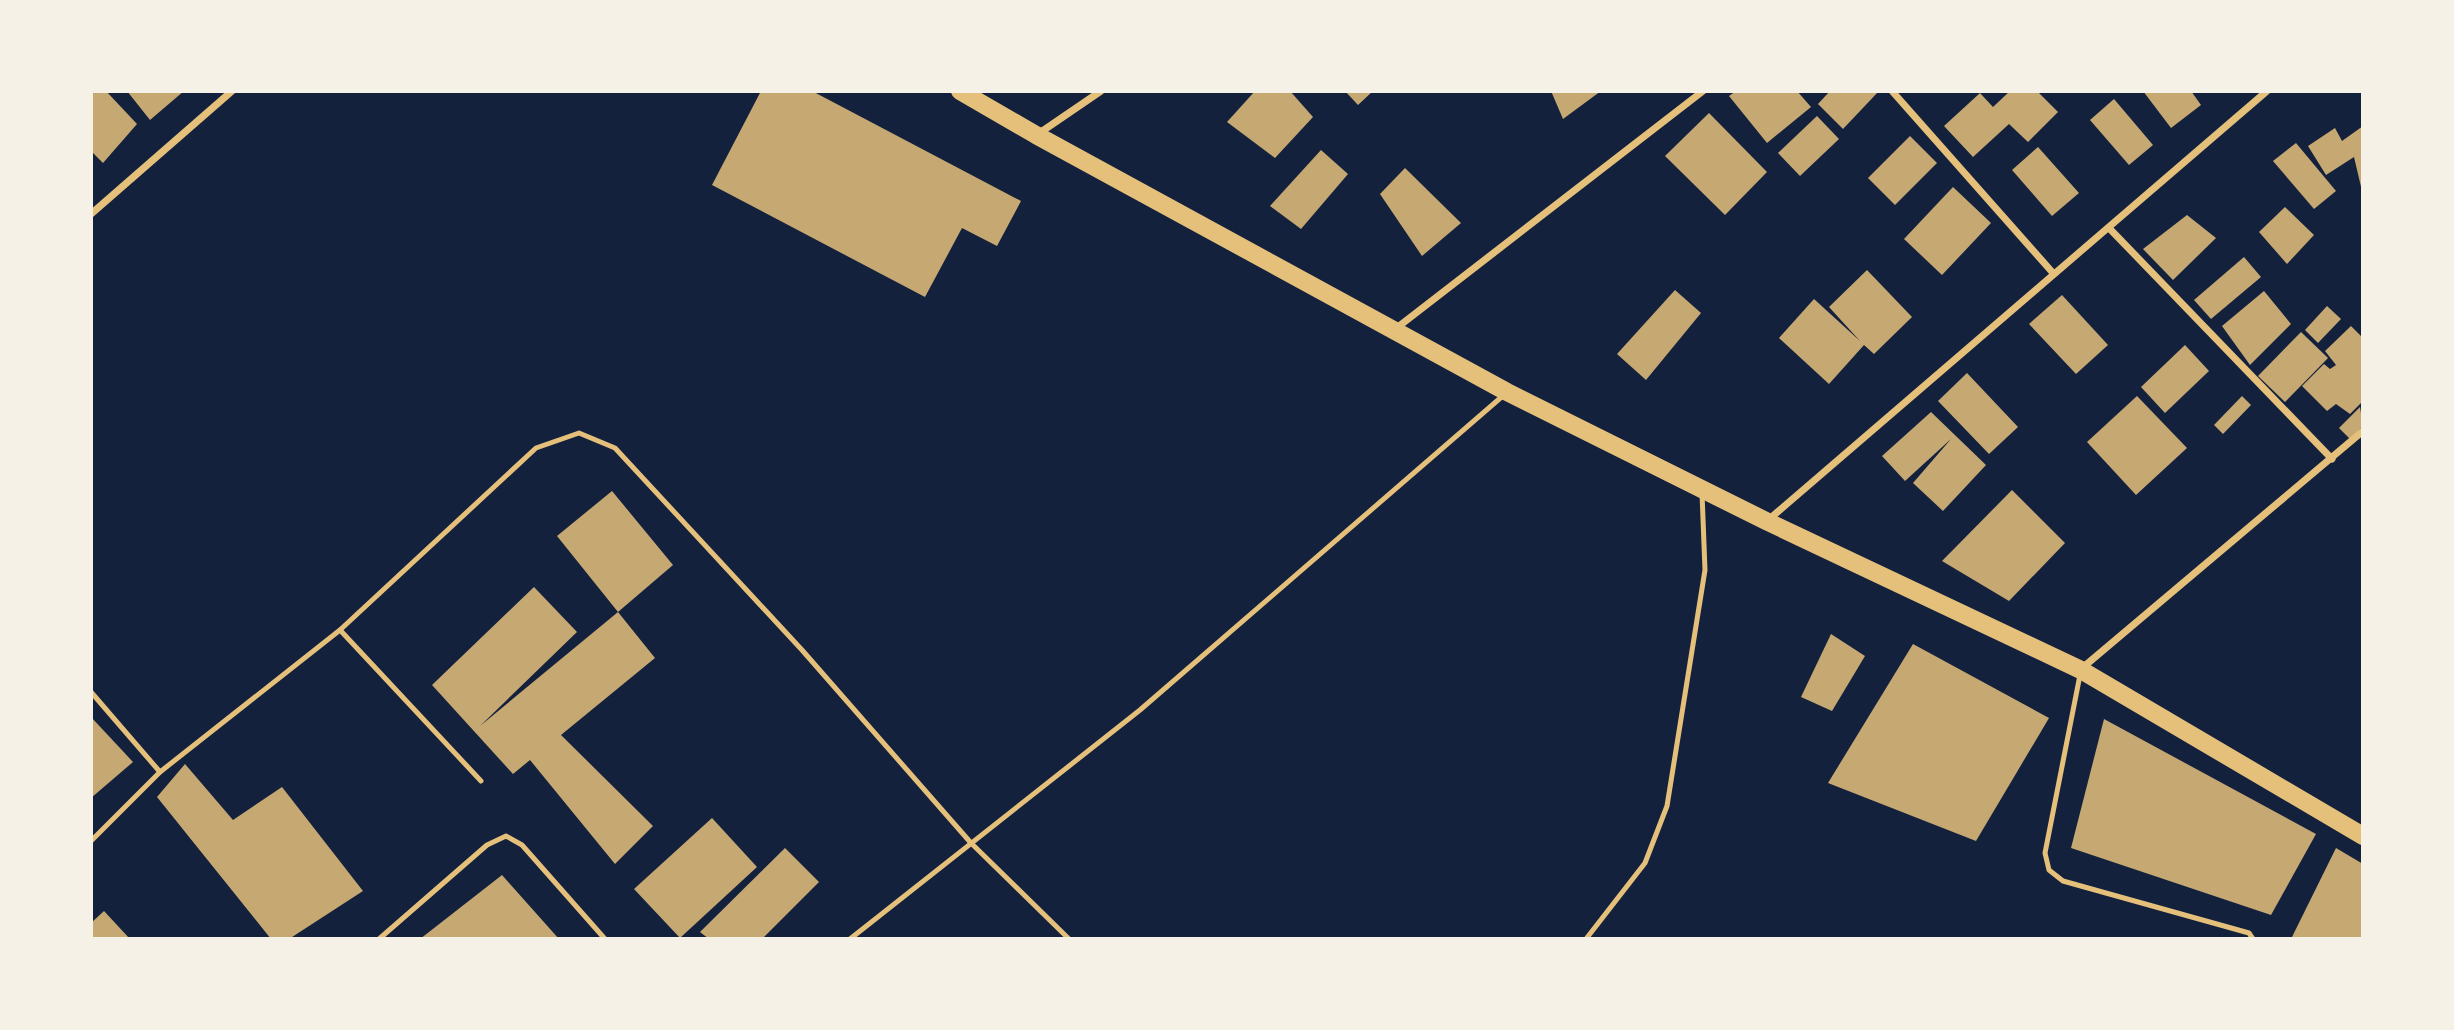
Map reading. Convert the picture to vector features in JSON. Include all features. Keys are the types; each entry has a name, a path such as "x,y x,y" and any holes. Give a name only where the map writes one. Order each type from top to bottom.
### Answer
{"main road":[{"path":"960,91 1507,392 1766,521 2081,670 2363,836"}],"street":[{"path":"91,214 232,91"},
{"path":"1036,135 1101,91"},
{"path":"1394,330 1703,91"},
{"path":"1892,91 2053,273"},
{"path":"1766,521 2267,91"},
{"path":"2109,228 2332,459"},
{"path":"2081,670 2363,431"}],"lane":[{"path":"850,939 1140,710 1507,392"},
{"path":"91,841 160,772 340,630 536,449 579,433 615,448 802,650 971,843 1069,939"},
{"path":"1586,939 1645,863 1667,806 1705,570 1702,490"},
{"path":"340,630 481,781"},
{"path":"2081,670 2045,853 2049,870 2063,881 2249,933 2253,939"},
{"path":"91,692 160,772"},
{"path":"379,939 487,845 506,836 522,845 605,939"}],"building":[{"path":"91,91 106,91 137,124 103,163 91,151"},
{"path":"127,91 184,91 150,120"},
{"path":"761,91 812,91 1021,201 997,246 962,228 925,297 712,185"},
{"path":"1255,91 1290,91 1313,117 1275,158 1227,122"},
{"path":"1345,91 1373,91 1358,105"},
{"path":"1551,91 1601,91 1563,119"},
{"path":"1736,91 1797,91 1811,107 1767,143 1729,96"},
{"path":"1830,91 1879,91 1843,129 1818,104"},
{"path":"2010,91 2037,91 2058,112 2028,142 2009,124 1973,157 1944,126 1980,93 1993,107"},
{"path":"2143,91 2191,91 2201,105 2171,128"},
{"path":"2114,99 2153,145 2129,165 2090,120"},
{"path":"1709,113 1767,172 1725,215 1665,156"},
{"path":"1817,116 1839,139 1800,176 1778,153"},
{"path":"2363,126 2362,191 2354,157 2326,175 2308,146 2335,128 2342,141"},
{"path":"1910,136 1937,163 1895,205 1868,178"},
{"path":"2296,143 2336,191 2314,209 2273,161"},
{"path":"2038,147 2079,193 2052,216 2012,170"},
{"path":"1321,150 1348,174 1301,229 1270,206"},
{"path":"1405,168 1461,223 1422,256 1380,194"},
{"path":"1953,187 1991,223 1942,275 1904,239"},
{"path":"2285,207 2314,235 2287,264 2259,232"},
{"path":"2187,215 2216,238 2173,280 2143,249"},
{"path":"2244,257 2261,277 2211,319 2194,300"},
{"path":"1867,270 1912,317 1874,354 1864,345 1829,384 1779,338 1814,299 1860,341 1829,307"},
{"path":"1675,290 1701,313 1646,380 1617,354"},
{"path":"2264,291 2291,324 2250,365 2222,326"},
{"path":"2062,295 2108,345 2076,374 2029,324"},
{"path":"2327,306 2341,319 2318,343 2305,330"},
{"path":"2351,326 2363,338 2363,401 2350,414 2336,404 2327,411 2302,386 2324,364 2330,369 2336,365 2325,351"},
{"path":"2301,332 2328,358 2285,402 2258,376"},
{"path":"2185,345 2209,371 2165,413 2141,387"},
{"path":"1967,373 2018,427 1989,454 1938,401"},
{"path":"2137,396 2187,448 2136,495 2087,442"},
{"path":"2242,396 2251,405 2223,434 2214,425"},
{"path":"2360,407 2363,426 2350,439 2339,428"},
{"path":"1931,412 1986,465 1943,511 1913,483 1951,439 1905,481 1882,456"},
{"path":"2012,490 2065,543 2009,601 1942,561"},
{"path":"612,491 673,565 618,612 557,536"},
{"path":"534,587 577,632 480,726 618,612 655,658 561,735 653,826 615,864 530,760 513,774 432,685"},
{"path":"1831,634 1865,656 1832,711 1801,697"},
{"path":"1913,644 2049,718 1976,841 1828,783"},
{"path":"91,717 133,762 91,798"},
{"path":"2104,719 2316,834 2271,915 2071,848"},
{"path":"185,764 233,820 282,787 363,891 289,939 271,939 157,797"},
{"path":"712,818 757,867 680,938 634,889"},
{"path":"785,848 819,882 762,939 709,939 700,932"},
{"path":"2336,848 2363,864 2363,939 2291,939"},
{"path":"502,875 559,939 420,939"},
{"path":"104,911 130,939 91,939 91,923"}]}
